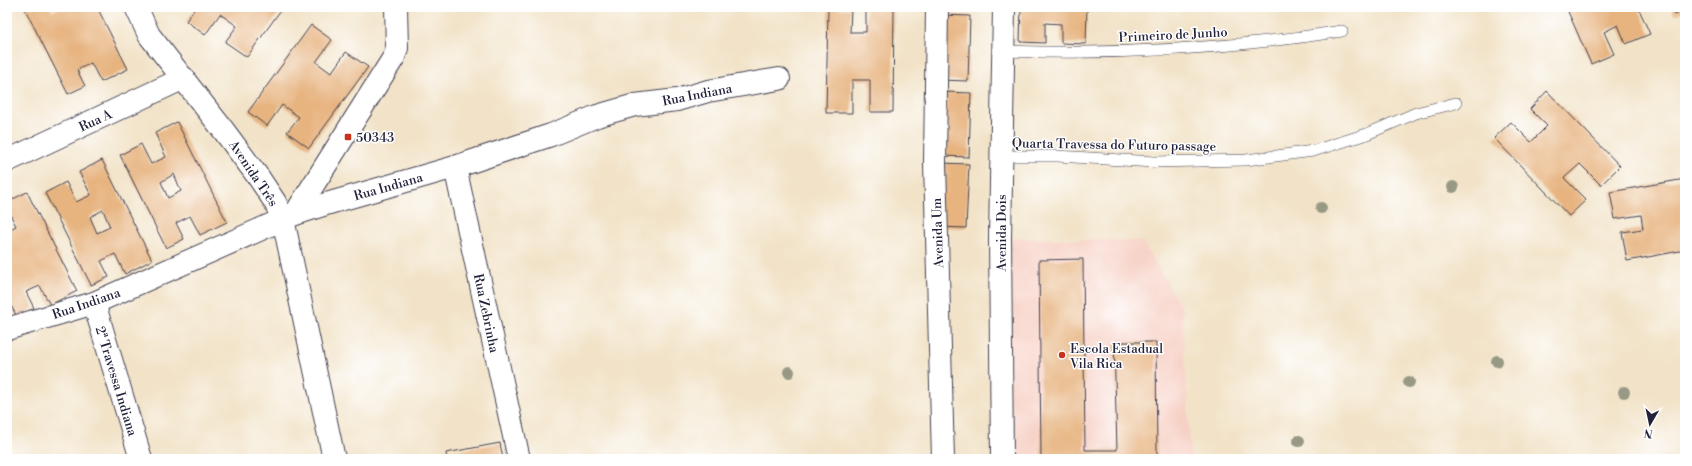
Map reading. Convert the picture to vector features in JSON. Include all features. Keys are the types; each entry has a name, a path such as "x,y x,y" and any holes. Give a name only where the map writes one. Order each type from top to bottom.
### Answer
{"street":[{"name":"Avenida Três","path":"136,7 149,35 184,78 260,178 275,202 289,217 334,459"},
{"name":"Avenida Três","path":"289,217 394,57 397,48 396,7"},
{"name":"Avenida Um","path":"937,7 935,163 943,459"},
{"name":"Avenida Dois","path":"1002,459 1000,238 1004,7"},
{"name":"Rua A","path":"7,161 184,78"},
{"name":"Rua Indiana","path":"7,329 94,303 289,217 334,202 455,168 551,135 597,116 635,105 678,100 708,91 779,79"},
{"name":"Rua Zebrinha","path":"455,168 519,459"},
{"name":"2ª Travessa Indiana","path":"94,303 141,459"}],"lane":[{"name":"Primeiro de Junho","path":"1004,52 1092,52 1180,49 1252,43 1342,30"},
{"name":"Quarta Travessa do Futuro passage","path":"1002,156 1057,156 1154,162 1246,160 1313,152 1367,134 1416,113 1456,103"}],"shaded area":[{"path":"1006,238 1142,241 1182,309 1191,459 1005,459"}],"building":[{"path":"24,7 50,7 52,11 61,7 97,7 128,69 101,82 91,63 77,70 85,86 68,94"},
{"path":"196,7 283,7 247,57 225,42 237,26 220,14 205,35 186,21"},
{"path":"866,7 894,7 893,112 870,112 870,80 852,80 852,113 826,113 828,8 851,9 850,32 866,32"},
{"path":"1021,7 1087,7 1086,44 1061,43 1061,24 1045,23 1045,43 1020,42"},
{"path":"1566,7 1638,7 1650,34 1626,44 1618,25 1604,32 1614,54 1591,64"},
{"path":"1671,7 1685,7 1685,11 1674,15"},
{"path":"943,15 970,16 968,81 940,80"},
{"path":"311,25 332,40 316,62 331,73 346,52 368,67 309,148 287,132 299,117 282,105 267,126 248,112"},
{"path":"1547,91 1620,166 1601,185 1580,164 1564,178 1586,200 1569,216 1494,138 1511,122 1531,142 1547,126 1530,109"},
{"path":"944,92 971,93 969,157 941,156"},
{"path":"177,122 227,222 200,235 190,216 176,223 184,239 166,248 120,155 141,144 151,164 166,157 155,133","holes":["174,174 181,191 168,198 161,182"]},
{"path":"102,160 152,260 125,274 115,254 101,261 109,277 91,285 45,193 66,182 76,202 91,195 79,172","holes":["103,210 110,227 97,233 90,217"]},
{"path":"941,163 969,164 966,228 938,227"},
{"path":"1685,179 1685,250 1627,261 1622,232 1643,229 1641,215 1615,219 1610,192"},
{"path":"27,192 77,291 50,305 40,286 26,292 34,308 17,317 7,298 7,231 16,226 7,208 7,202"},
{"name":"Escola Estadual Vila Rica","path":"1083,259 1085,450 1117,450 1114,342 1156,342 1157,459 1041,459 1039,260"},
{"path":"500,443 503,459 447,459 446,453"}],"place":[{"name":"50343","path":"348,137"},
{"name":"Escola Estadual Vila Rica","path":"1062,355"}]}
